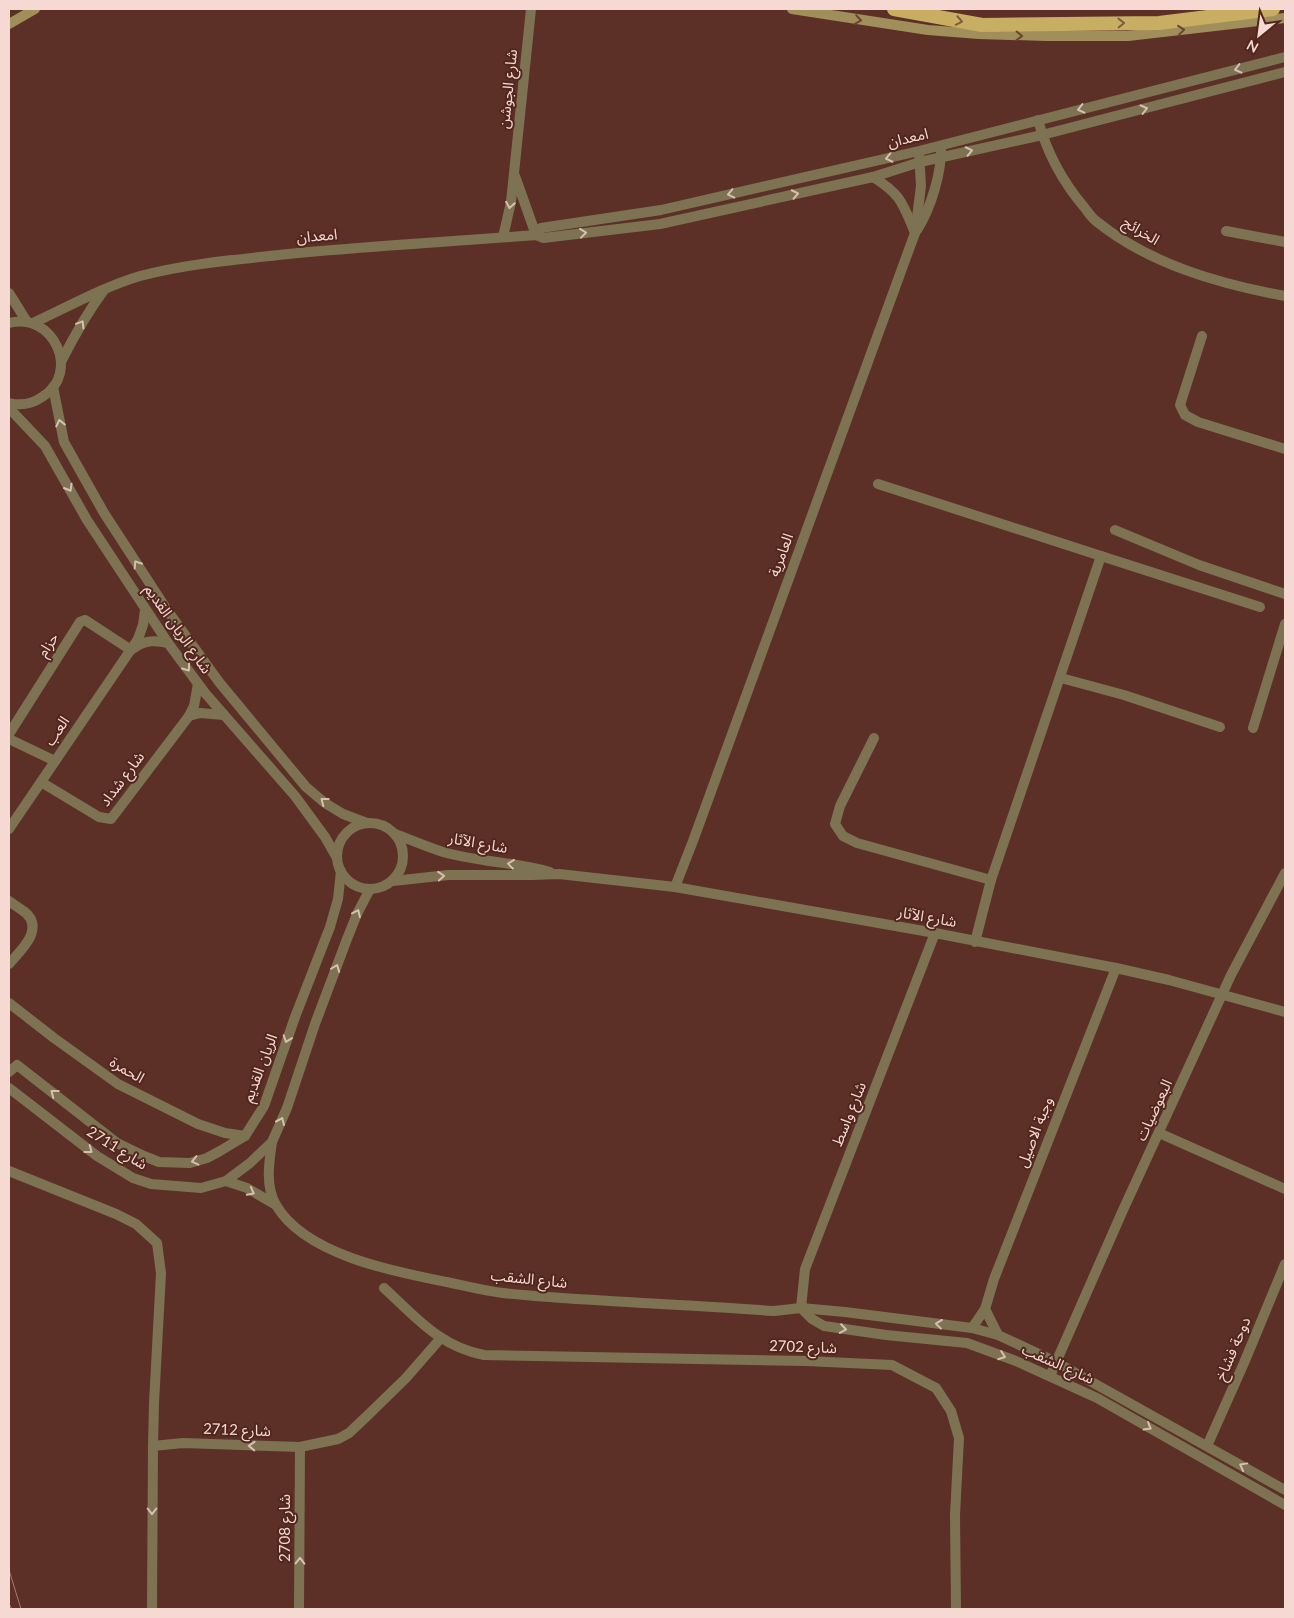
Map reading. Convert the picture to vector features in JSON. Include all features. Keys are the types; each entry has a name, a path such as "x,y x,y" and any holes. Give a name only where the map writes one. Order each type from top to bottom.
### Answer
{"highway":[{"path":"894,9 982,25 1159,23 1273,9"}],"main road":[{"path":"9,24 35,9"},
{"path":"792,9 928,30 1046,36 1128,36 1285,18"}],"street":[{"name":"شارع الجوشن","path":"503,237 511,202 531,9"},
{"name":"امعدان","path":"536,234 541,228 548,226 661,210 942,146 1285,57"},
{"name":"امعدان","path":"30,323 105,289 140,277 208,262 330,250 536,234 543,238 660,224 873,177 920,162 1042,135 1285,72"},
{"name":"الخرائج","path":"1038,120 1042,135 1067,187 1095,220 1146,255 1255,291 1285,296"},
{"path":"915,233 924,219 928,208 942,157 942,146"},
{"path":"915,233 921,186 919,151"},
{"name":"شارع الجوشن","path":"514,173 536,234"},
{"path":"873,177 899,197 915,233"},
{"path":"1226,231 1285,242"},
{"name":"العامرية","path":"675,887 915,233"},
{"path":"61,362 83,320 105,289"},
{"path":"9,293 30,323 50,334 58,347 61,362 60,373 53,387 46,395 26,404 9,403"},
{"path":"9,323 30,323"},
{"path":"1202,336 1180,405 1185,415 1198,422 1285,449"},
{"name":"شارع الريان القديم","path":"53,387 64,442 104,514 167,610 219,682 306,787 325,803 367,823"},
{"name":"شارع الريان القديم","path":"9,408 45,446 87,520 168,643 198,684 295,796 326,837 337,858"},
{"path":"878,484 1260,607"},
{"path":"1115,530 1199,565 1285,594"},
{"path":"975,942 991,880 1101,556"},
{"name":"العب","path":"9,829 138,640 145,610"},
{"name":"حزام","path":"9,734 80,622 85,620 131,650"},
{"path":"1252,728 1285,624"},
{"path":"131,650 142,642 155,640 168,643"},
{"path":"1060,678 1124,695 1220,727"},
{"name":"شارع شداد","path":"41,782 99,817 110,819 189,716 194,706 198,684"},
{"path":"189,716 200,712 224,714"},
{"path":"874,738 840,806 835,824 843,836 857,843 991,880"},
{"path":"9,739 55,761"},
{"path":"367,823 382,825 395,834 401,842 403,863 399,872 392,880 382,887 370,889 353,884 341,871 337,858 339,845 345,834 355,827 367,823"},
{"name":"شارع الآثار","path":"395,834 442,852 533,867 559,874 675,887 936,933 1116,968 1169,980 1285,1012"},
{"name":"الريان القديم","path":"13,1068 117,1143 159,1162 190,1163 206,1158 245,1136 264,1106 295,1016 330,927 338,899 341,871"},
{"name":"البعوضيات","path":"1050,1376 1231,975 1285,873"},
{"name":"شارع الآثار","path":"392,880 448,875 532,876 559,874"},
{"path":"226,1182 272,1142 287,1108 315,1024 350,930 370,889"},
{"path":"9,902 26,914 33,923 32,933 28,941 9,964"},
{"name":"شارع واسط","path":"800,1308 802,1287 808,1261 936,933"},
{"name":"وجبة الاصيل","path":"972,1328 985,1309 998,1270 1116,968"},
{"name":"الحمرة","path":"9,1003 118,1084 198,1124 225,1133 245,1136"},
{"name":"شارع 2711","path":"9,1088 97,1156 133,1178 151,1184 201,1188 226,1182"},
{"path":"1159,1133 1285,1189"},
{"name":"شارع الشقب","path":"272,1142 268,1167 270,1186 276,1205"},
{"path":"9,1171 116,1214 136,1224 157,1243 161,1273 154,1402 152,1609"},
{"name":"شارع الشقب","path":"226,1182 246,1188 276,1205 304,1233 348,1258 415,1276 501,1293 774,1310 800,1308 972,1328 998,1336 1056,1362 1285,1490"},
{"name":"دوحة فشاخ","path":"1207,1446 1285,1264"},
{"name":"شارع 2702","path":"384,1288 423,1325 440,1338 469,1352 484,1355 797,1361 892,1365 936,1388 952,1412 959,1438 955,1515 956,1609"},
{"name":"شارع الشقب","path":"800,1308 812,1319 824,1326 876,1334 967,1343 1016,1361 1097,1398 1285,1505"},
{"path":"985,1309 998,1336"},
{"name":"شارع 2712","path":"153,1446 183,1444 300,1447 329,1442 349,1433 406,1378 440,1338"},
{"name":"شارع 2708","path":"299,1609 300,1447"}],"tram line":[{"path":"9,1570 21,1609"},
{"path":"9,1604 12,1609"}]}
